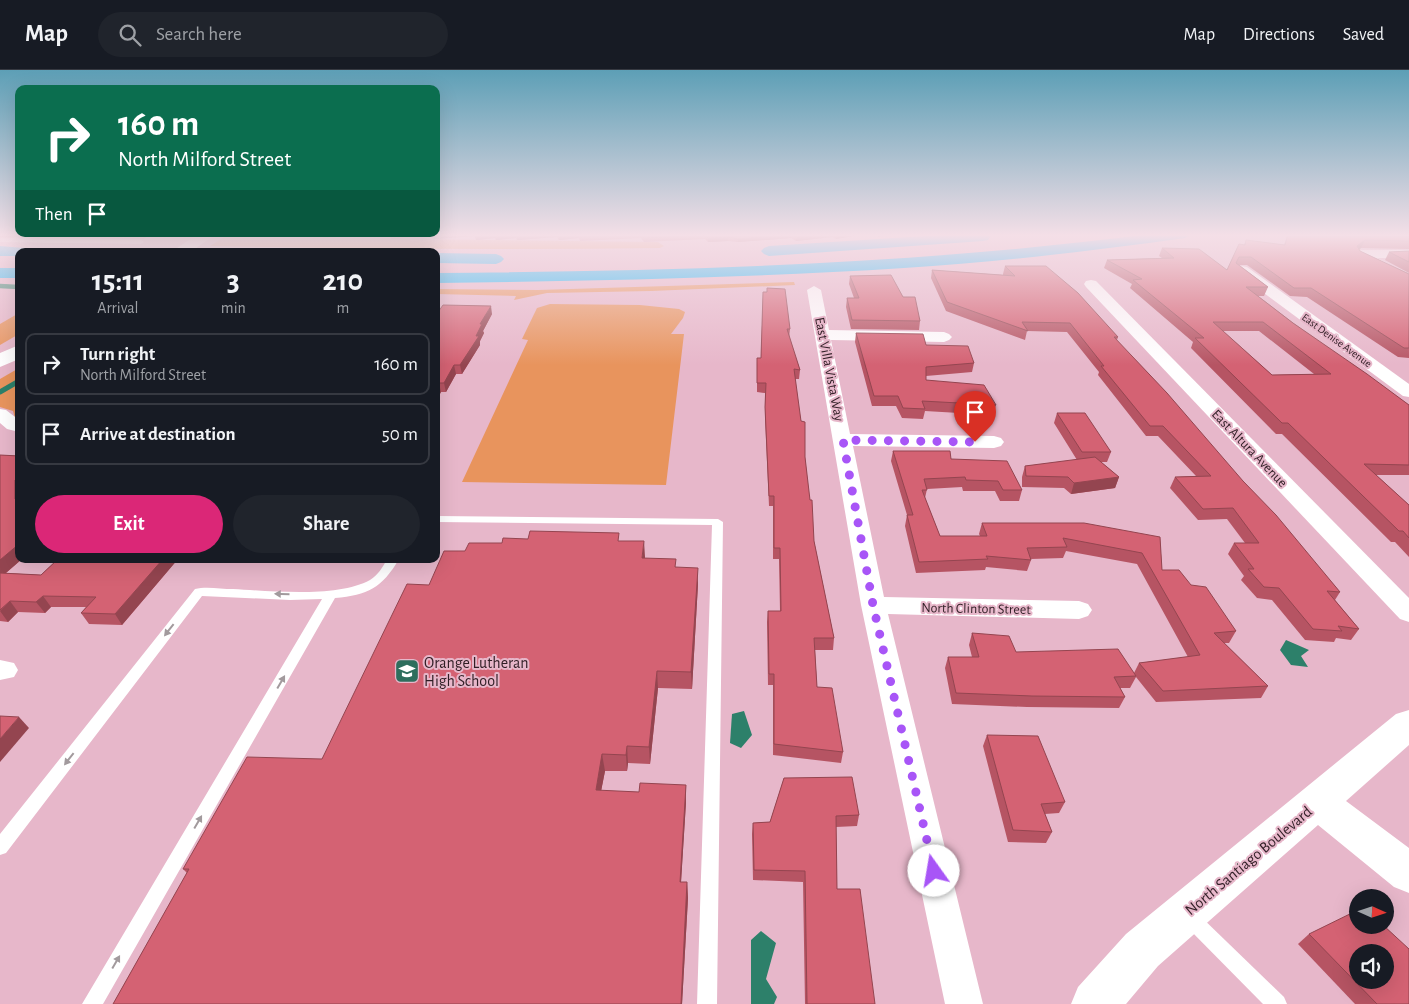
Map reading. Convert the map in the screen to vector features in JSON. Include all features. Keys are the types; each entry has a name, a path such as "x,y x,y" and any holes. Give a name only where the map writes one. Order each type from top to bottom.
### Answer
{"highway":[{"path":"440,278 466,278"}],"main road":[{"path":"0,361 15,353"},
{"name":"North Santiago Boulevard","path":"1095,1004 1142,950 1409,724"},
{"path":"1318,802 1409,873"}],"street":[{"name":"East Denise Avenue","path":"1251,278 1409,392"},
{"name":"East Altura Avenue","path":"1091,284 1409,613"},
{"name":"East Villa Vista Way","path":"814,290 824,335 873,605 964,1004"},
{"path":"824,335 944,337"},
{"path":"0,414 15,423"},
{"path":"0,430 15,432"},
{"path":"843,440 994,442"},
{"name":"North Clinton Street","path":"873,605 1079,610"}],"lane":[{"path":"440,519 718,522 706,1004"},
{"path":"0,847 199,592 331,595 361,589 373,584 384,576 391,563"},
{"path":"92,1004 331,595"},
{"path":"1185,913 1277,1004"}],"shaded area":[{"path":"794,282 795,285 547,293 514,300 516,296 440,294 440,289 538,290"},
{"path":"550,304 640,305 679,309 685,312 683,318 671,334 684,334 666,485 462,482 528,340 522,339 537,308"},
{"path":"15,315 15,336 0,345 0,324"},
{"path":"15,370 15,418 13,411 0,407 0,379"},
{"path":"1286,640 1309,650 1301,656 1308,667 1291,665 1280,650"},
{"path":"744,711 752,735 741,748 730,743 732,714"},
{"path":"761,931 776,943 766,979 777,997 774,1004 751,1004 751,940"}],"building":[{"path":"851,278 892,278 903,297 915,297 920,321 852,320 847,298 859,298"},
{"path":"936,278 1060,278 1078,293 1118,337 1114,337 1167,393 1243,481 1276,515 1340,592 1327,591 1359,629 1338,626 1342,631 1313,629 1279,588 1264,587 1248,569 1254,569 1234,543 1259,543 1233,508 1203,509 1175,477 1211,476 1163,426 1150,426 1101,366 1104,366 1070,323 1022,322 1028,331 947,302"},
{"path":"1139,278 1255,278 1268,287 1246,287 1293,323 1409,405 1409,465 1364,464 1409,505 1409,538 1403,531 1399,531 1288,423 1282,423 1195,338 1204,338 1133,280 1142,279","holes":["1213,322 1263,322 1331,374 1272,375"]},
{"path":"1280,278 1409,278 1409,348 1404,348 1311,288 1294,288"},
{"path":"767,288 785,289 790,329 787,329 800,370 794,369 801,421 805,422 805,457 810,500 812,500 814,541 834,638 814,638 817,687 832,688 843,752 774,744 774,674 769,674 768,611 781,611 780,548 774,548 774,496 769,496 765,407 766,383 757,383 757,358 761,358 763,292 767,292"},
{"path":"443,305 491,306 480,324 482,324 476,336 479,336 460,365 454,365 444,383 440,383 440,309"},
{"path":"856,333 923,334 926,345 968,346 974,363 926,367 926,380 984,385 996,405 922,401 925,409 903,408 898,396 874,396"},
{"path":"1057,413 1085,413 1111,452 1082,452"},
{"path":"893,451 950,451 951,459 1007,461 1022,490 1003,490 998,481 966,480 965,477 924,479 927,490 922,490 940,536 987,536 982,523 1084,523 1160,537 1162,570 1179,570 1191,585 1206,587 1236,631 1214,633 1268,686 1163,691 1139,663 1200,655 1142,553 1063,538 1067,547 1027,548 1031,560 986,556 988,559 919,562 907,515 913,515"},
{"path":"0,455 15,456 15,547 0,560"},
{"path":"1095,457 1119,477 1074,483 1068,477 1026,476 1025,466"},
{"path":"530,531 619,533 618,541 644,541 642,558 676,559 675,567 698,568 691,672 657,671 649,747 627,746 626,755 602,754 596,790 639,792 640,783 686,785 680,882 687,882 681,1004 113,1004 189,869 183,869 247,757 322,759 407,584 429,585 444,551 465,551 469,543 502,543 503,538 528,539"},
{"path":"54,563 160,563 115,614 81,613 96,597 43,596 36,602 10,601 0,610 0,573 41,575"},
{"path":"972,633 1009,636 1016,652 1118,649 1136,676 1114,677 1125,697 956,693 948,657 979,657"},
{"path":"0,716 19,717 0,739"},
{"path":"987,735 1038,736 1065,802 1041,804 1052,832 1013,830"},
{"path":"852,777 859,815 836,816 837,889 860,889 875,1004 807,1004 805,871 754,870 753,823 770,822 784,778"},
{"path":"1349,914 1349,934 1393,934 1409,949 1409,1004 1377,1004 1362,989 1394,989 1394,944 1349,944 1349,975 1309,934"}],"waterway":[{"path":"0,286 15,287"},
{"path":"0,392 15,383"}],"place":[{"name":"Orange Lutheran High School","path":"407,671"}],"route":[{"path":"934,871 873,605 843,440 975,442"}]}
